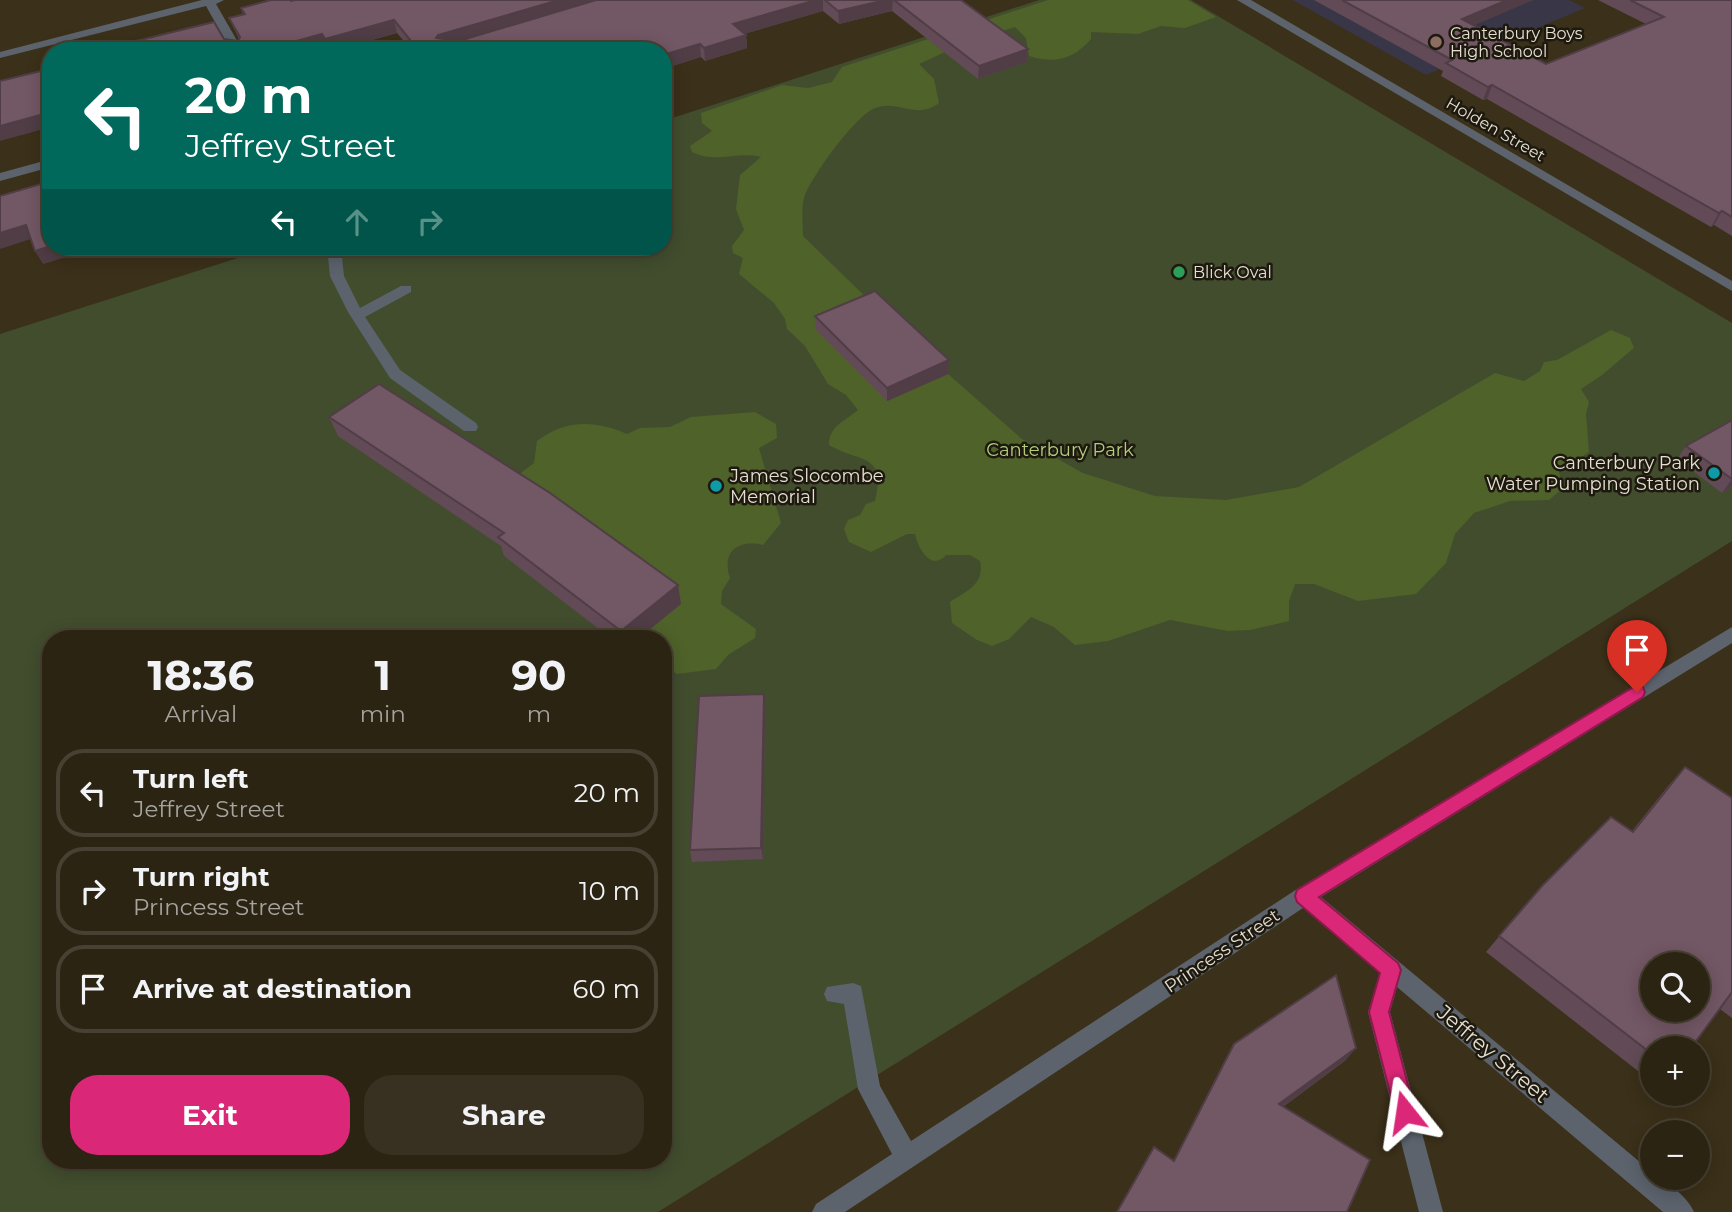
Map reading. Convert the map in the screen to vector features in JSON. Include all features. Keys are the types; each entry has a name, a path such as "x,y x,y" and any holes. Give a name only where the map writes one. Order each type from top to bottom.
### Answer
{"street":[{"name":"Holden Street","path":"1243,0 1732,287"},
{"path":"51,42 212,1 232,42"},
{"path":"0,55 42,44"},
{"path":"0,177 42,165"},
{"path":"335,256 337,276 357,315 395,374 470,427"},
{"path":"357,315 406,289"},
{"name":"Princess Street","path":"824,1212 1304,896 1732,634"},
{"name":"Jeffrey Street","path":"1304,896 1682,1212"},
{"path":"1391,970 1379,1012 1431,1212"},
{"path":"835,994 853,993 869,1089 906,1158"}],"shaded area":[{"name":"Canterbury Boys High School","path":"1293,0 1569,0 1585,8 1426,75"}],"green space":[{"name":"Canterbury Park","path":"1039,0 1191,0 1732,323 1732,541 658,1212 0,1212 0,334 244,256 672,256 672,118"},
{"path":"1048,0 1188,0 1216,17 1185,28 1161,26 1138,34 1091,32 1091,39 1077,52 1055,60 1029,56 1026,38 1015,27 967,42 919,64 934,79 939,103 922,110 890,106 873,109 844,136 815,177 804,198 803,236 874,305 887,401 948,374 1022,439 1083,473 1155,496 1226,500 1299,487 1495,373 1524,381 1540,371 1544,362 1557,360 1611,330 1630,338 1634,348 1581,389 1589,402 1586,414 1589,452 1559,472 1563,488 1549,500 1510,501 1474,513 1455,534 1446,563 1416,594 1358,601 1314,584 1295,584 1289,601 1289,621 1250,630 1228,631 1170,620 1108,641 1075,645 1054,627 1031,617 1009,639 992,646 977,640 952,623 950,602 973,586 980,576 980,561 970,555 946,555 940,560 930,560 919,546 915,534 907,534 871,552 849,542 844,529 848,520 860,515 866,504 875,501 877,474 867,461 829,445 835,428 858,410 846,395 828,384 805,346 787,329 785,319 774,303 739,274 743,258 733,253 732,246 744,230 736,209 740,175 761,157 709,157 692,152 690,146 712,131 702,123 701,113 782,85 808,88 832,82 842,67"},
{"path":"755,412 776,424 777,438 759,448 781,523 763,545 739,546 728,561 730,578 722,591 721,604 756,629 755,638 728,655 716,669 677,674 672,671 672,630 649,630 680,604 508,483 534,463 537,441 570,425 592,424 627,434 640,428 670,427 691,417"}],"building":[{"path":"271,0 559,0 438,35 436,38 459,41 596,0 816,0 733,24 746,35 704,48 700,44 672,52 672,42 412,42 394,20 325,39 322,34 293,42 132,42 214,22 224,39 238,41 240,37 229,18 245,14 241,8"},
{"path":"825,0 886,0 838,11"},
{"path":"894,0 961,0 1028,49 979,66"},
{"path":"1342,0 1507,0 1462,19 1546,64 1664,17 1630,0 1732,0 1732,217 1722,211 1719,213 1492,85 1488,87 1446,63 1452,60"},
{"path":"42,71 42,114 0,126 0,81"},
{"path":"42,184 42,249 35,251 26,225 0,233 0,196"},
{"path":"875,291 949,360 887,388 815,316"},
{"path":"379,384 550,493 678,585 620,630 498,537 504,533 329,417"},
{"path":"1732,420 1732,479 1686,446"},
{"path":"764,694 761,848 690,850 699,696"},
{"path":"1685,767 1732,798 1732,992 1700,1036 1640,1036 1640,1045 1499,936 1542,886 1611,817 1633,832"},
{"path":"1336,975 1356,1048 1279,1104 1370,1160 1347,1212 1117,1212 1154,1147 1174,1161 1234,1044"}],"place":[{"name":"Canterbury Boys High School","path":"1436,42"},
{"name":"Blick Oval","path":"1179,272"},
{"name":"Canterbury Park Water Pumping Station","path":"1714,473"},
{"name":"James Slocombe Memorial","path":"716,486"}],"route":[{"path":"1405,1112 1379,1012 1391,970 1304,896 1637,692"}]}
